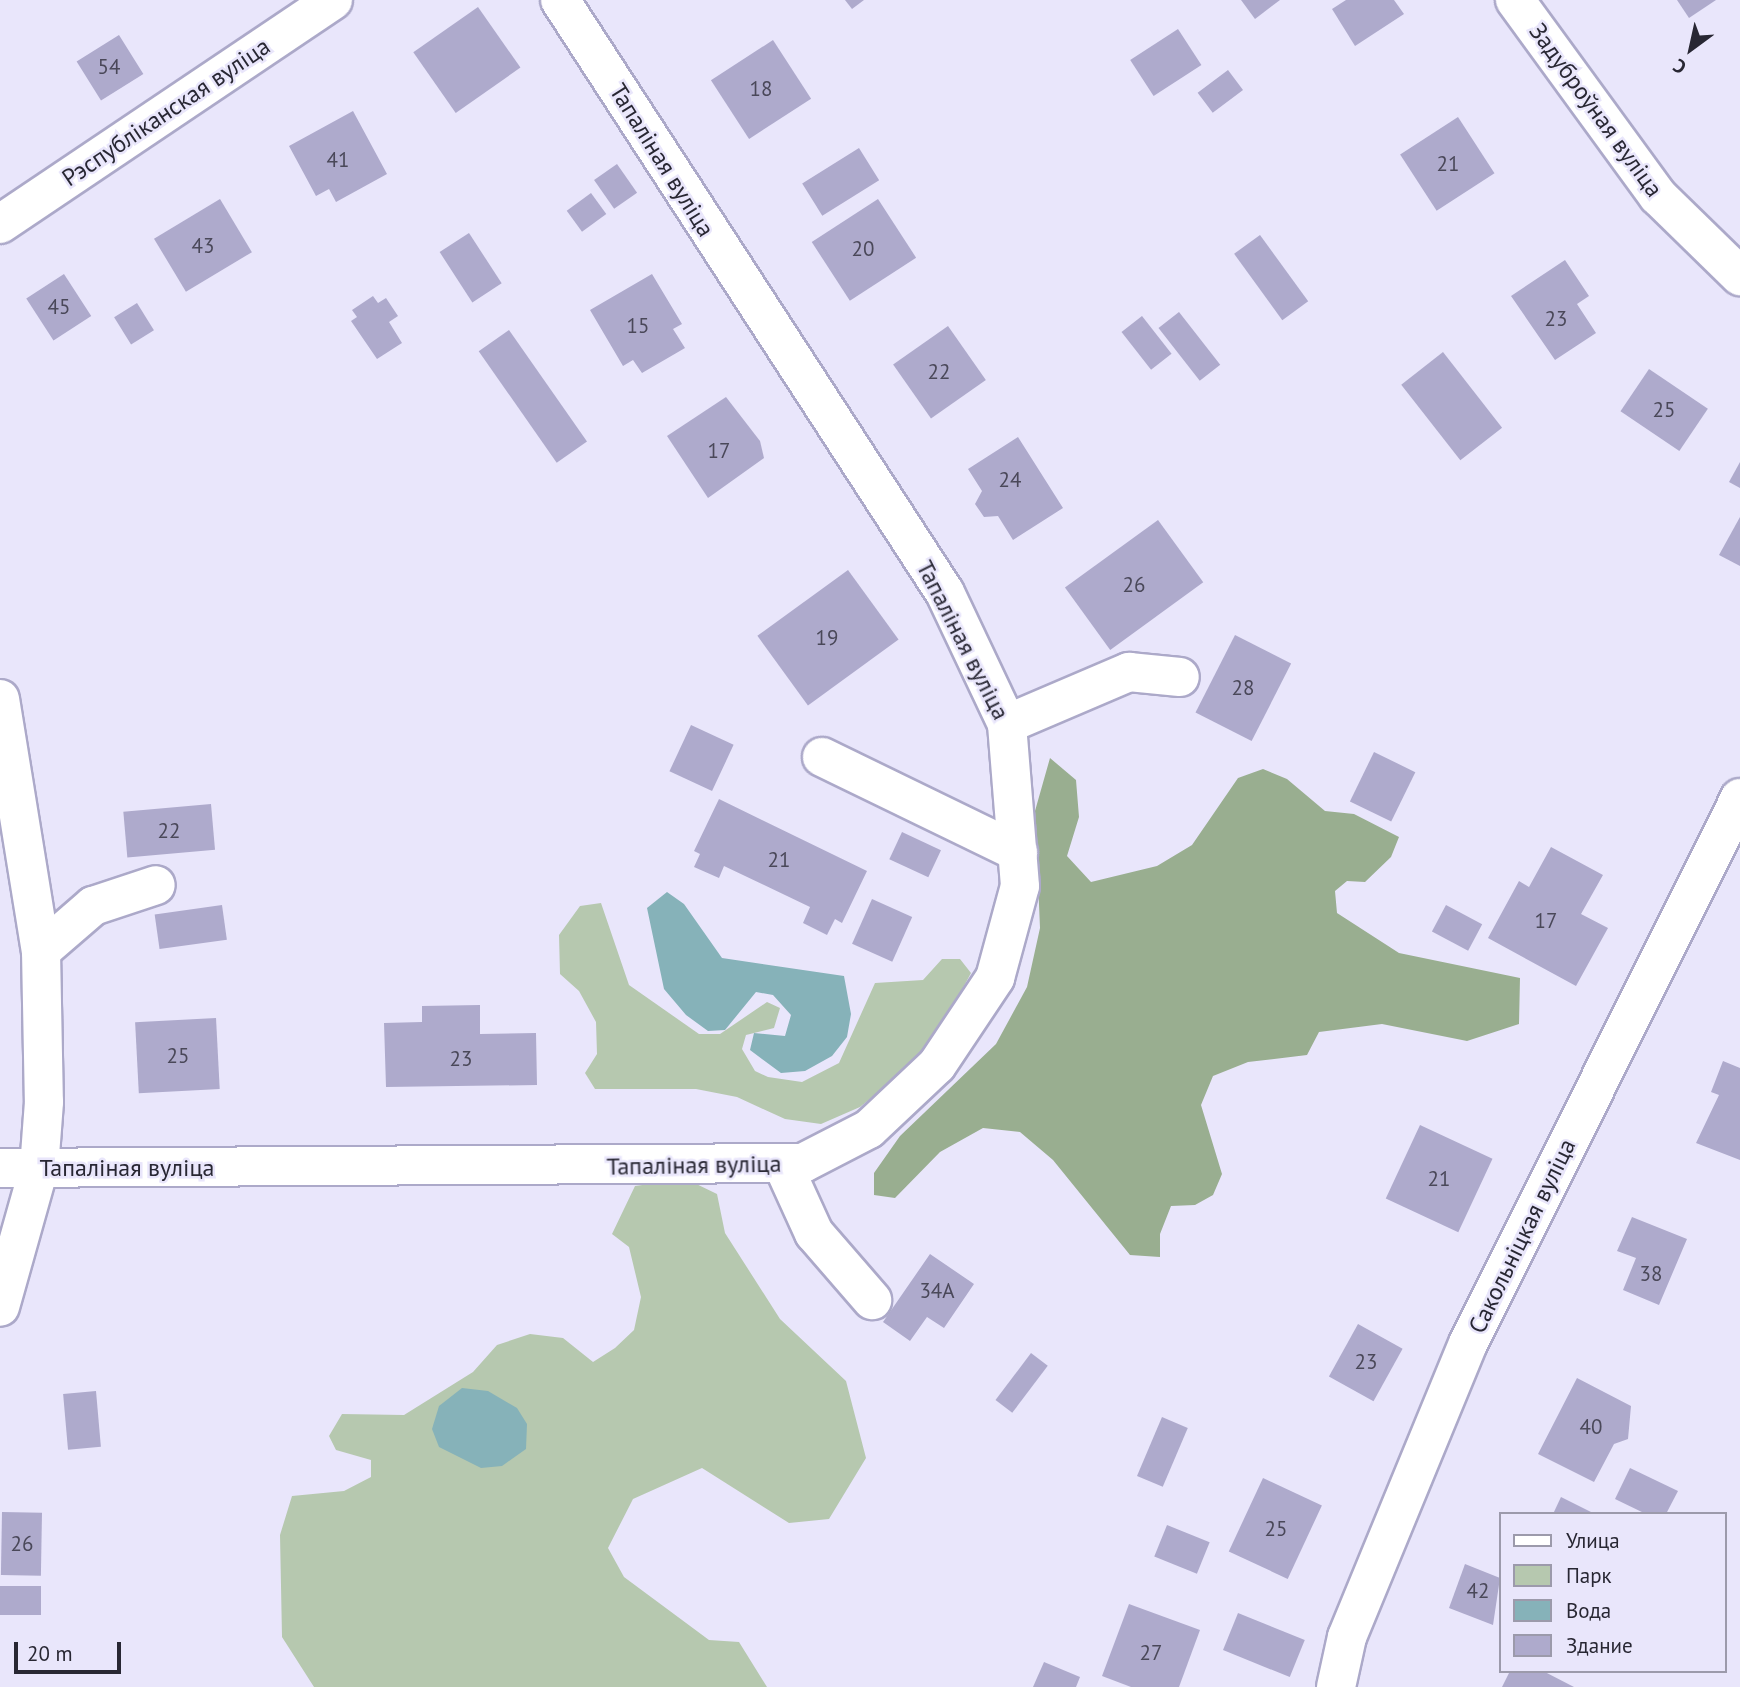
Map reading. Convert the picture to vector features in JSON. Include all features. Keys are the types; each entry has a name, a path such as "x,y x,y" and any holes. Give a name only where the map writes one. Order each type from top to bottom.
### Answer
{"street":[{"name":"Рэспубліканская вуліца","path":"0,224 333,0"},
{"name":"Тапаліная вуліца","path":"0,1168 803,1163 869,1129 937,1065 995,978 1020,886 1007,724 945,593 560,0"},
{"name":"Задуброўная вуліца","path":"1515,0 1658,196 1740,276"},
{"path":"1007,724 1129,672 1180,677"},
{"path":"0,699 41,951 39,1168 0,1307"},
{"path":"822,757 1018,852"},
{"name":"Сакольніцкая вуліца","path":"1336,1687 1347,1637 1468,1344 1740,798"},
{"path":"41,951 93,906 156,885"},
{"path":"783,1165 814,1233 872,1300"}],"green space":[{"path":"601,903 629,985 699,1034 720,1034 767,1002 780,1008 774,1028 746,1035 742,1049 755,1071 768,1077 802,1082 839,1063 875,983 923,980 942,959 960,959 971,973 929,1051 860,1107 821,1124 785,1119 737,1097 696,1089 595,1089 585,1073 597,1054 596,1022 579,991 560,974 559,935 580,906"},
{"path":"686,1179 717,1194 725,1233 780,1319 846,1381 866,1458 829,1519 789,1523 702,1468 633,1499 608,1548 624,1577 709,1640 739,1642 767,1687 314,1687 282,1637 280,1535 292,1496 344,1491 371,1477 371,1460 336,1450 329,1436 342,1414 404,1415 473,1372 497,1345 530,1334 563,1338 593,1362 615,1348 634,1330 641,1297 629,1247 612,1234 635,1186"}],"shaded area":[{"path":"1050,758 1076,780 1079,817 1067,856 1091,882 1157,866 1192,845 1238,778 1263,769 1287,779 1325,811 1354,814 1399,837 1391,857 1365,882 1347,881 1335,891 1337,913 1399,953 1520,978 1519,1024 1467,1041 1382,1024 1319,1032 1307,1055 1248,1062 1213,1076 1201,1105 1222,1174 1213,1195 1195,1205 1171,1206 1160,1234 1160,1257 1130,1255 1053,1160 1020,1132 983,1128 940,1152 895,1198 874,1195 874,1173 900,1136 996,1044 1027,987 1040,928 1035,811"}],"water":[{"path":"667,892 684,904 722,958 844,976 851,1014 847,1037 832,1056 805,1071 781,1073 750,1050 754,1033 785,1036 791,1015 773,995 756,992 725,1030 708,1031 686,1015 664,989 647,908"},
{"path":"462,1388 488,1391 517,1408 527,1424 526,1449 502,1466 481,1468 439,1447 432,1429 439,1406"}],"building":[{"path":"845,0 864,0 852,9"},
{"path":"1241,0 1280,0 1255,19"},
{"path":"1346,0 1394,0 1404,14 1355,46 1332,9"},
{"path":"1677,0 1716,0 1689,18"},
{"path":"478,7 520,68 456,113 413,52"},
{"path":"1178,29 1201,65 1154,96 1130,60"},
{"path":"119,35 143,74 101,101 77,61"},
{"path":"773,40 811,99 749,139 711,80"},
{"path":"1228,70 1243,90 1213,113 1198,93"},
{"path":"353,111 387,174 336,202 329,189 316,196 289,146"},
{"path":"1458,117 1494,173 1437,211 1400,155"},
{"path":"859,148 879,180 822,216 802,184"},
{"path":"617,164 637,193 614,209 594,180"},
{"path":"591,193 606,214 582,232 567,211"},
{"path":"220,199 252,252 186,292 154,239"},
{"path":"878,199 916,258 850,301 812,242"},
{"path":"469,233 502,283 472,302 440,252"},
{"path":"1260,235 1308,301 1282,320 1234,254"},
{"path":"1565,260 1589,296 1577,304 1596,333 1555,360 1511,296"},
{"path":"64,274 91,316 53,340 26,299"},
{"path":"652,274 682,324 673,329 685,348 642,373 633,360 623,366 590,310"},
{"path":"373,296 378,303 386,298 398,316 389,322 402,343 377,359 351,321 357,317 352,310"},
{"path":"137,303 154,330 131,344 114,317"},
{"path":"1179,312 1220,365 1200,381 1159,328"},
{"path":"1142,316 1172,354 1151,370 1122,332"},
{"path":"948,326 986,380 931,418 893,364"},
{"path":"509,330 587,441 557,463 479,351"},
{"path":"1443,352 1502,428 1460,460 1401,385"},
{"path":"1649,369 1708,409 1679,451 1620,411"},
{"path":"726,397 760,441 764,458 708,498 667,436"},
{"path":"1018,437 1063,508 1013,540 998,516 984,517 975,504 982,491 968,469"},
{"path":"1740,462 1740,488 1729,482"},
{"path":"1740,517 1740,566 1719,555"},
{"path":"1158,520 1203,582 1110,650 1065,588"},
{"path":"848,570 899,640 808,705 757,636"},
{"path":"1235,635 1291,664 1252,741 1196,713"},
{"path":"691,725 734,745 712,791 669,771"},
{"path":"1374,752 1415,772 1391,822 1350,801"},
{"path":"719,799 867,871 842,923 835,919 827,935 803,923 810,907 724,866 719,878 694,867 700,854 694,851"},
{"path":"211,804 215,850 127,857 123,812"},
{"path":"902,832 941,850 928,877 889,859"},
{"path":"1551,847 1603,875 1581,914 1608,928 1576,986 1488,938 1519,881 1529,887"},
{"path":"872,899 912,917 892,962 852,944"},
{"path":"222,905 227,940 160,949 155,914"},
{"path":"1446,905 1482,924 1468,951 1432,931"},
{"path":"480,1005 480,1034 536,1033 537,1085 386,1087 384,1023 422,1022 422,1006"},
{"path":"216,1018 220,1089 139,1093 135,1022"},
{"path":"1723,1061 1740,1068 1740,1160 1696,1143 1719,1095 1711,1092"},
{"path":"1420,1125 1493,1159 1458,1232 1386,1198"},
{"path":"1632,1217 1687,1239 1659,1305 1623,1290 1636,1258 1617,1251"},
{"path":"930,1254 974,1284 944,1328 927,1317 910,1341 883,1322"},
{"path":"1358,1324 1403,1349 1374,1401 1329,1376"},
{"path":"1031,1353 1048,1366 1012,1413 995,1400"},
{"path":"1577,1378 1631,1406 1628,1439 1614,1444 1594,1482 1538,1454"},
{"path":"96,1391 101,1447 68,1450 63,1394"},
{"path":"1162,1417 1188,1428 1163,1487 1137,1476"},
{"path":"1630,1468 1678,1491 1667,1512 1642,1512 1615,1499"},
{"path":"1263,1478 1322,1505 1288,1579 1229,1551"},
{"path":"1561,1497 1591,1512 1554,1512"},
{"path":"2,1512 42,1513 41,1576 1,1575"},
{"path":"1167,1525 1210,1542 1197,1574 1154,1557"},
{"path":"1465,1564 1498,1577 1493,1625 1449,1608"},
{"path":"0,1586 41,1586 41,1615 0,1615"},
{"path":"1129,1604 1200,1630 1179,1687 1131,1687 1102,1676"},
{"path":"1238,1613 1305,1640 1290,1677 1223,1650"},
{"path":"1044,1662 1080,1677 1076,1687 1033,1687"},
{"path":"1509,1673 1547,1673 1574,1687 1502,1687"}]}
